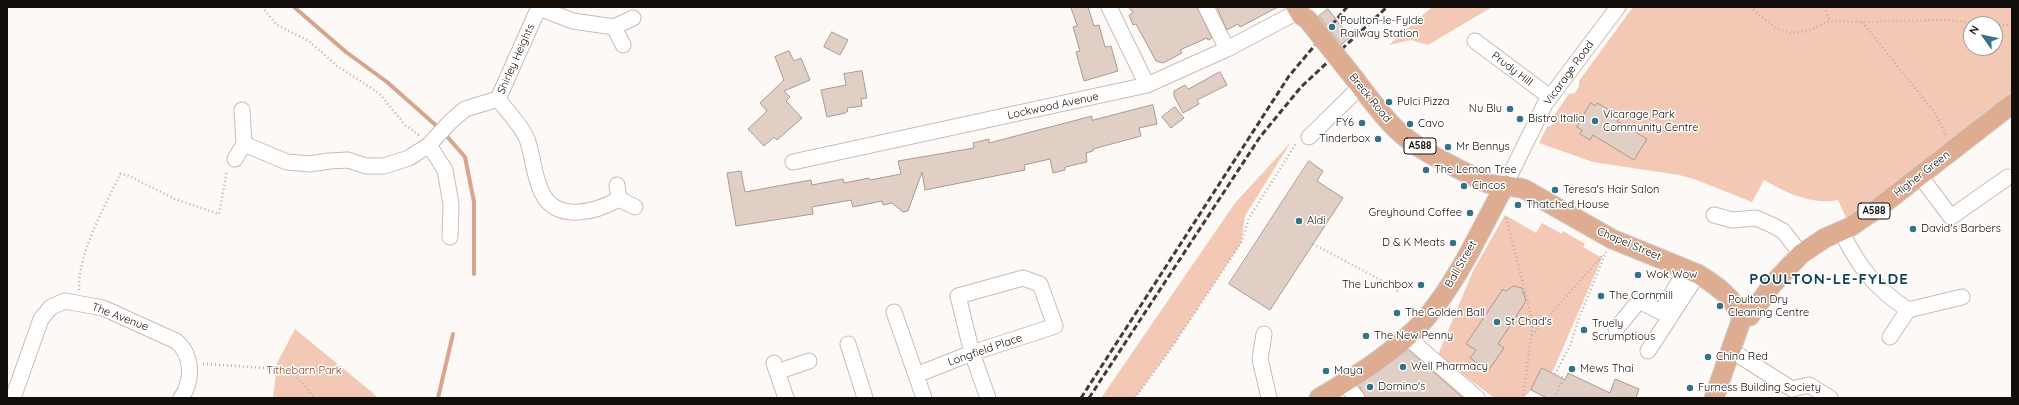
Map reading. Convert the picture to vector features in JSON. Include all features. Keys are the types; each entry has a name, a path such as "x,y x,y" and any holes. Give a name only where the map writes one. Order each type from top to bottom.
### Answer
{"main road":[{"name":"Breck Road","path":"1301,13 1395,128 1409,140 1484,182 1492,185 1505,185"},
{"name":"Higher Green","path":"1742,318 1750,316 1772,285 1801,254 1825,238 1841,231 1878,208 2012,104"},
{"name":"Ball Street","path":"1319,398 1388,352 1407,337 1425,319 1439,301 1505,185"},
{"name":"Chapel Street","path":"1505,185 1524,189 1609,246 1692,271 1709,281 1733,302 1742,318"},
{"path":"1714,398 1742,318"}],"street":[{"name":"Shirley Heights","path":"244,144 287,162 310,164 329,160 348,160 366,166 384,166 409,158 432,143 450,122 465,109 498,99 539,7"},
{"path":"539,7 573,21 614,27 633,18"},
{"path":"1109,7 1147,85"},
{"path":"1206,7 1226,49"},
{"name":"Vicarage Road","path":"1505,185 1550,97 1618,7"},
{"name":"Lockwood Avenue","path":"793,162 1147,85 1301,13"},
{"path":"614,27 622,44"},
{"name":"Prudy Hill","path":"1475,41 1550,97"},
{"path":"1304,138 1357,83"},
{"path":"498,99 526,138 542,193 554,207 570,212 588,211 605,207 618,192 635,208"},
{"path":"235,159 244,144 242,110"},
{"path":"432,143 445,170 451,204 450,237"},
{"path":"1920,176 1951,217 2008,177"},
{"path":"1714,215 1732,220 1756,218 1772,225 1783,231 1801,254"},
{"path":"1841,231 1852,253 1866,275 1882,290 1908,310"},
{"path":"1616,329 1639,301 1661,312 1692,271"},
{"path":"1648,351 1692,271"},
{"name":"Longfield Place","path":"916,375 972,353 1055,326 1040,284 1024,278 958,296 972,353"},
{"path":"1890,337 1908,310 1962,296"},
{"name":"The Avenue","path":"12,398 41,319 52,307 65,301 103,308 176,341 182,346 188,363 190,378 187,390 181,398"},
{"path":"894,312 924,398"},
{"path":"1264,334 1260,359 1269,398"},
{"path":"1407,337 1477,398"},
{"path":"848,344 865,398"},
{"path":"972,353 988,398"},
{"path":"1731,353 1740,356 1792,389 1809,385 1830,398"},
{"path":"786,398 775,367 809,361"},
{"path":"1343,382 1357,398"}],"path":[{"path":"262,7 277,25 309,40 337,66 380,93 405,125 432,143"},
{"path":"1750,7 1776,28 1791,33 1808,31 1830,21 1862,22 1944,20 1963,22"},
{"path":"1824,7 1830,21"},
{"path":"1862,22 1935,113 1953,150"},
{"path":"1135,398 1172,347 1240,243 1249,218 1304,138"},
{"path":"79,303 78,274 94,228 120,174 127,175 175,199 219,214 228,163 235,159"},
{"path":"1492,210 1506,218 1533,323 1524,398"},
{"path":"1313,244 1377,278 1399,292"},
{"path":"1531,336 1609,246"},
{"path":"1554,398 1564,378 1555,374 1570,346 1579,318 1609,246"},
{"path":"188,363 281,369 294,376 304,385 314,398"}],"green space":[{"path":"1432,7 1492,7 1428,45 1411,40 1389,45"},
{"path":"1633,7 2012,7 2012,104 1850,227 1838,200 1819,201 1800,197 1764,180 1752,202 1694,179 1679,175 1593,162 1539,143 1547,127 1552,125 1556,118 1555,114 1569,94 1575,93 1579,86 1579,81"},
{"path":"1291,142 1245,216 1241,243 1172,347 1135,398 1101,398 1235,203"},
{"path":"1505,215 1536,233 1542,223 1562,234 1563,231 1585,244 1583,247 1602,258 1552,373 1542,368 1531,390 1524,398 1494,398 1438,355 1473,271"},
{"name":"Tithebarn Park","path":"295,329 378,398 273,398 277,363"}],"building":[{"path":"1071,7 1088,7 1094,26 1099,25 1105,47 1111,46 1118,71 1084,81 1076,52 1080,51 1073,27 1077,26"},
{"path":"1129,7 1197,7 1212,38 1208,40 1207,38 1180,50 1182,53 1163,63 1156,61 1136,24 1133,25 1129,15 1133,13"},
{"path":"1278,7 1240,27 1238,24 1227,30 1217,8"},
{"name":"Poulton-le-Fylde Railway Station","path":"1328,9 1350,37 1341,45 1319,16"},
{"path":"832,32 848,40 840,55 824,47"},
{"path":"789,51 794,61 801,58 810,80 784,91 790,97 786,101 802,118 777,140 774,137 764,146 748,129 767,111 760,103 784,80 775,57"},
{"path":"862,71 867,98 861,99 862,106 847,108 848,111 845,113 827,117 821,90 846,85 844,74"},
{"path":"1220,72 1227,85 1197,100 1199,104 1183,113 1174,96 1174,91 1185,85 1188,89"},
{"path":"1591,103 1595,106 1597,103 1620,116 1617,121 1647,139 1634,160 1593,135 1590,140 1580,134 1582,130 1577,127"},
{"path":"1153,105 1157,124 1139,128 1141,136 1093,149 1093,151 1086,153 1087,162 1065,167 1065,170 1053,173 1050,159 1024,165 1025,170 925,190 922,172 908,211 903,212 892,203 883,205 882,201 853,207 851,200 812,207 813,214 736,226 727,173 741,171 745,192 811,180 812,185 843,179 844,183 869,178 870,180 901,174 898,161 974,148 973,143 989,139 989,143 1092,116 1092,120"},
{"path":"1175,107 1184,118 1171,128 1162,117"},
{"name":"Aldi","path":"1309,161 1323,171 1317,181 1343,198 1270,310 1229,284"},
{"name":"St Chad's","path":"1514,286 1522,288 1526,301 1498,344 1504,348 1488,371 1470,358 1476,350 1466,344 1503,289 1505,291"},
{"path":"1409,350 1463,398 1366,398 1359,386"},
{"path":"1542,368 1565,380 1568,373 1610,393 1615,379 1639,389 1636,398 1547,398 1531,390"}],"waterway":[{"path":"294,7 346,52 387,82 439,128"},
{"path":"444,133 465,157 474,202 474,274"},
{"path":"438,398 453,334"}],"railway":[{"path":"1081,398 1289,76 1347,7"},
{"path":"1089,398 1260,137 1301,87 1387,7"}],"place":[{"name":"Poulton-le-Fylde Railway Station","path":"1332,27"},
{"name":"Pulci Pizza","path":"1389,102"},
{"name":"Nu Blu","path":"1510,109"},
{"name":"Bistro Italia","path":"1520,119"},
{"name":"Vicarage Park Community Centre","path":"1595,121"},
{"name":"FY6","path":"1362,123"},
{"name":"Cavo","path":"1410,124"},
{"name":"Tinderbox","path":"1378,139"},
{"name":"Mr Bennys","path":"1448,147"},
{"name":"The Lemon Tree","path":"1426,170"},
{"name":"Cincos","path":"1464,186"},
{"name":"Teresa's Hair Salon","path":"1555,190"},
{"name":"Thatched House","path":"1518,205"},
{"name":"Greyhound Coffee","path":"1470,213"},
{"name":"Aldi","path":"1299,221"},
{"name":"David's Barbers","path":"1913,229"},
{"name":"D & K Meats","path":"1453,243"},
{"name":"Wok Wow","path":"1638,275"},
{"name":"The Lunchbox","path":"1421,285"},
{"name":"The Cornmill","path":"1601,296"},
{"name":"Poulton Dry Cleaning Centre","path":"1720,306"},
{"name":"The Golden Ball","path":"1397,313"},
{"name":"St Chad's","path":"1497,322"},
{"name":"Truely Scrumptious","path":"1584,330"},
{"name":"The New Penny","path":"1366,336"},
{"name":"China Red","path":"1708,357"},
{"name":"Well Pharmacy","path":"1403,367"},
{"name":"Mews Thai","path":"1572,369"},
{"name":"Maya","path":"1326,371"},
{"name":"Domino's","path":"1370,387"},
{"name":"Furness Building Society","path":"1690,388"}],"district":[{"name":"POULTON-LE-FYLDE","path":"1829,279"}]}
